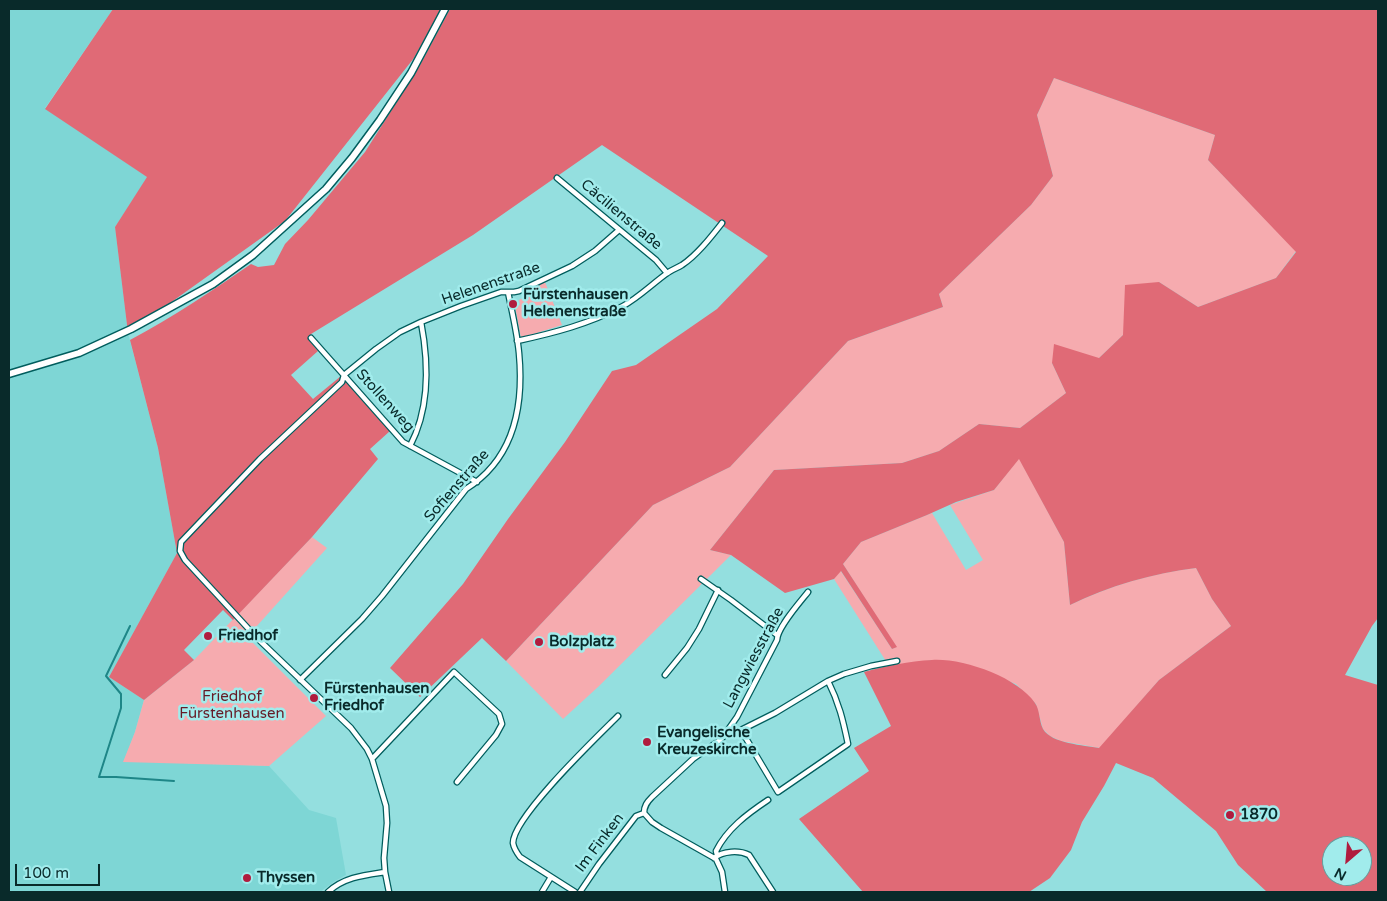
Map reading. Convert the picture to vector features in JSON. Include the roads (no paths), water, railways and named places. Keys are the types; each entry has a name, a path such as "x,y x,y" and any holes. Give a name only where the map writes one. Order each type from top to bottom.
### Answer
{"main road":[{"path":"9,374 79,353 131,329 213,284 253,255 326,189 352,158 380,120 410,73 445,9"}],"street":[{"name":"Cäcilienstraße","path":"557,178 656,260 667,273"},
{"path":"518,341 565,330 594,320 624,306 667,273 683,264 722,224"},
{"name":"Helenenstraße","path":"300,680 257,638 185,560 180,551 181,542 260,459 342,382 344,375 376,349 400,332 421,322 501,292 519,291 572,266 595,251 619,230"},
{"name":"Sofienstraße","path":"300,680 362,619 466,489 487,473 501,454 510,437 517,416 521,392 518,341 508,292"},
{"path":"410,446 420,422 425,399 427,358 421,322"},
{"name":"Stollenweg","path":"310,338 404,442 477,482"},
{"path":"701,579 777,635"},
{"path":"665,675 687,648 699,629 718,590"},
{"name":"Langwiesstraße","path":"724,736 737,717 777,640 777,635 793,610 808,592"},
{"path":"724,736 741,730 828,681 853,671 897,660"},
{"path":"372,759 454,672 499,714 502,724 496,735 458,782"},
{"path":"300,680 351,728 372,759 386,806 387,824 384,858 389,892"},
{"path":"741,730 778,792 848,744 842,714 828,681"},
{"path":"575,892 520,857 515,851 513,843 520,826 531,809 550,786 618,716"},
{"name":"Im Finken","path":"580,892 636,816 644,813 644,807 647,802 693,759 724,736"},
{"path":"725,892 722,872 715,856 716,851 729,831 753,810 768,800"},
{"path":"644,813 661,828 715,856 733,852 744,852 749,855 773,892"},
{"path":"328,892 347,880 367,874 385,872"},
{"path":"542,892 551,877"}],"waterway":[{"path":"130,626 106,676 121,694 121,708 99,777 174,781"}],"place":[{"name":"Fürstenhausen Helenenstraße","path":"513,304"},
{"name":"Friedhof","path":"208,636"},
{"name":"Bolzplatz","path":"539,642"},
{"name":"Fürstenhausen Friedhof","path":"314,698"},
{"name":"Evangelische Kreuzeskirche","path":"647,742"},
{"name":"1870","path":"1230,815"},
{"name":"Thyssen","path":"247,878"}],"park label":[{"name":"Friedhof Fürstenhausen","path":"232,706"}]}
